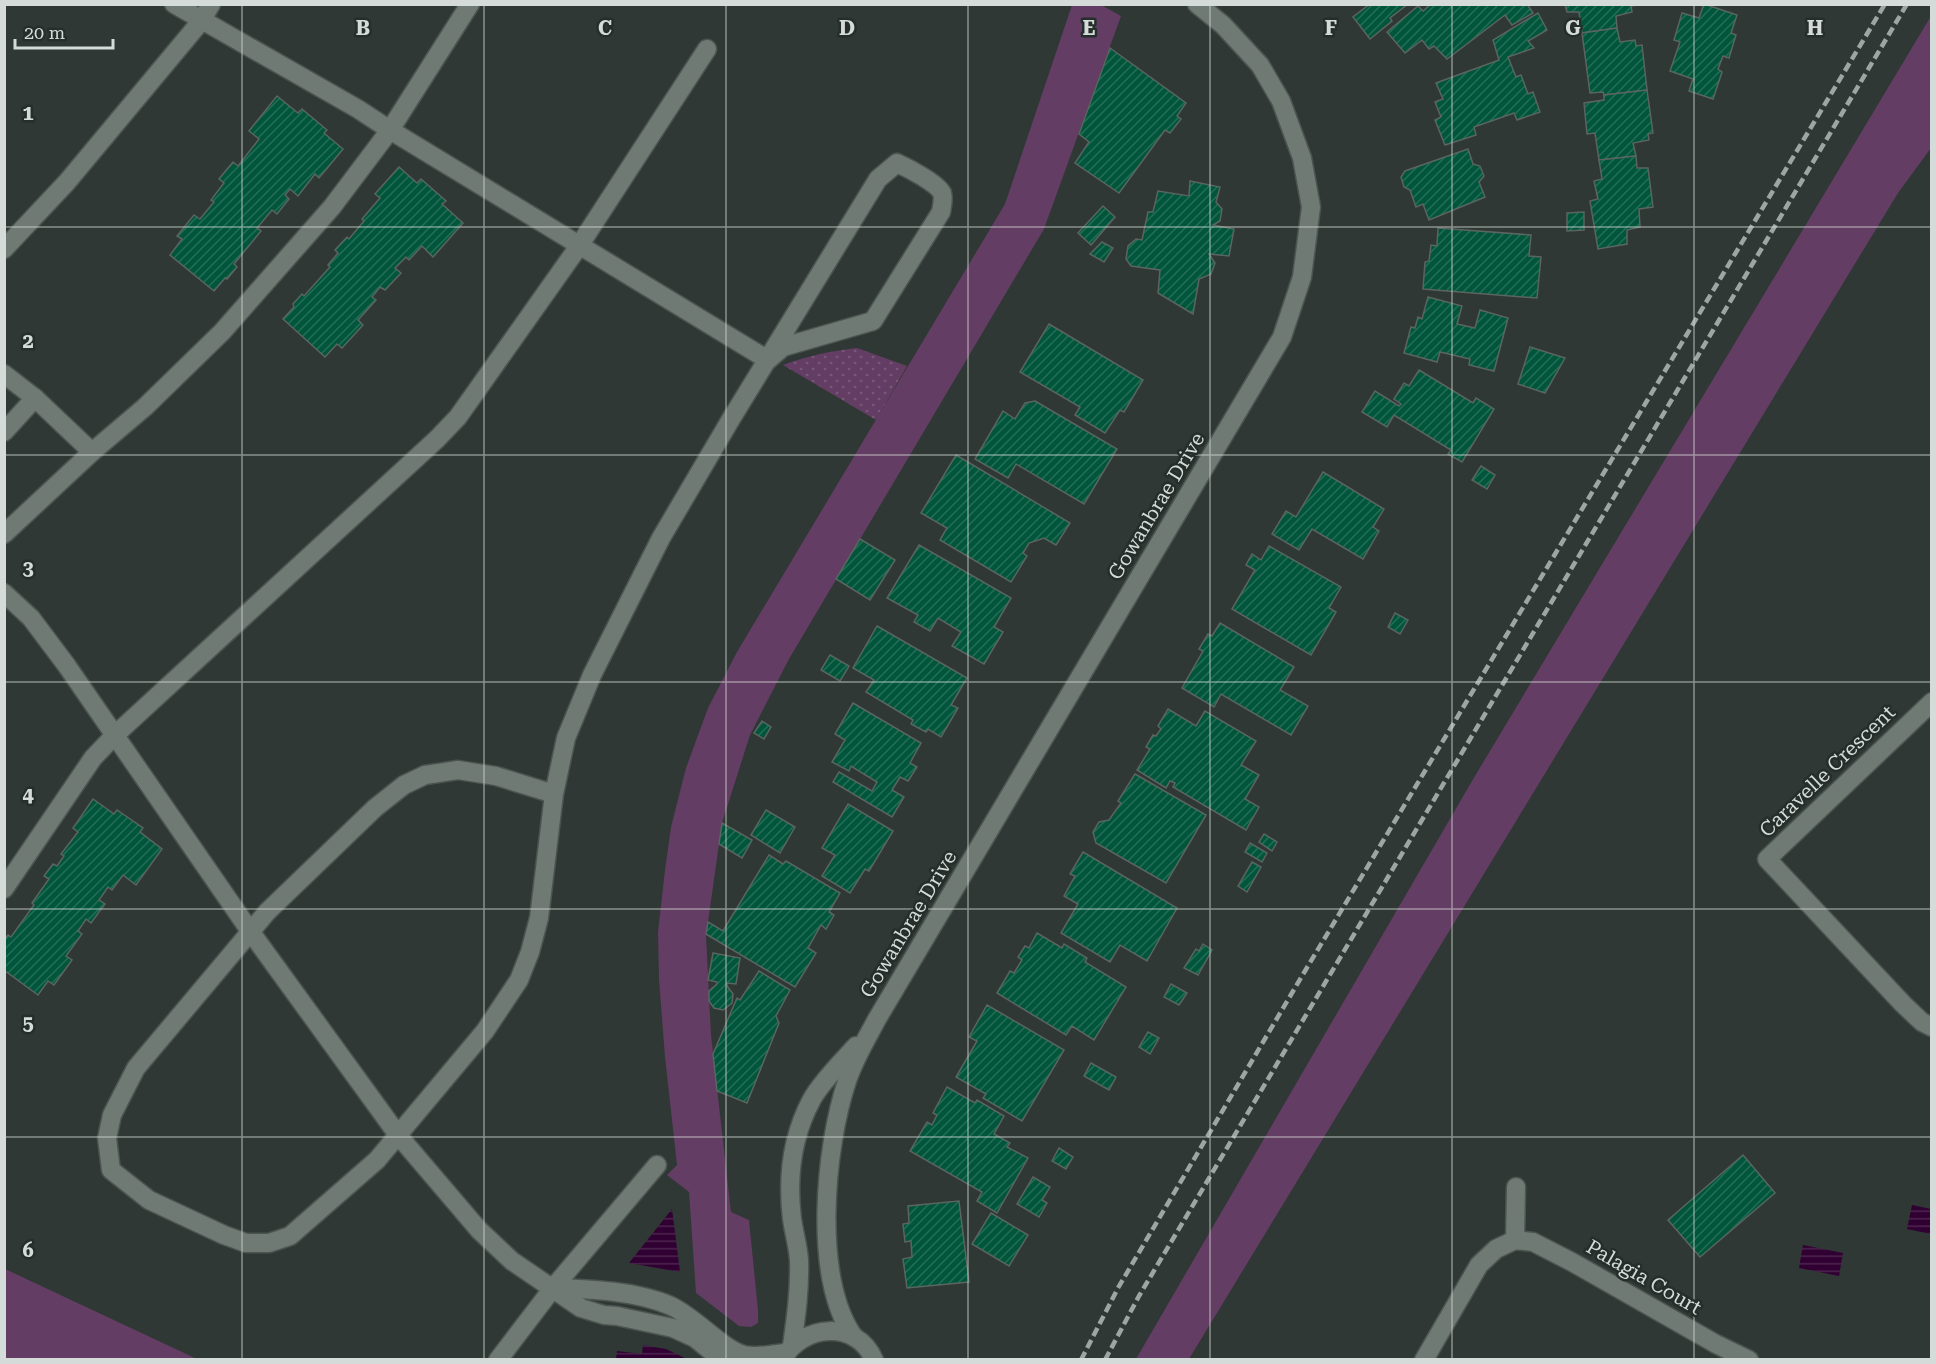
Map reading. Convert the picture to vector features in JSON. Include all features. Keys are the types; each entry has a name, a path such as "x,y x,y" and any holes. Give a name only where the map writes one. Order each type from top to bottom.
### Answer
{"street":[{"path":"174,4 206,12 390,130 768,360"},
{"path":"4,534 145,406 222,332 332,207 390,130 470,4"},
{"name":"Gowanbrae Drive","path":"874,1359 846,1326 835,1296 827,1251 827,1199 838,1114 846,1083 878,1019 1277,346 1302,277 1311,207 1302,158 1281,101 1260,65 1223,25 1197,4"},
{"path":"4,249 67,182 206,12"},
{"path":"4,889 93,758 115,735 458,417 579,246 707,49"},
{"path":"554,794 496,776 458,770 425,775 404,784 375,808 267,912 136,1068 112,1114 107,1138 111,1170 149,1200 224,1235 246,1243 269,1243 290,1236 377,1161 485,1031 519,980 530,952 538,918 554,794 566,738 592,675 662,538 768,360 878,179 897,163 910,168 941,190 943,198 941,212 873,321 783,347 768,360"},
{"path":"4,374 35,398 92,452"},
{"path":"4,432 35,398"},
{"path":"4,593 31,618 250,931 398,1135 479,1230 512,1261 587,1311 680,1330 695,1338 722,1359"},
{"name":"Caravelle Crescent","path":"1932,702 1767,859 1903,1004 1922,1022 1932,1027"},
{"name":"Gowanbrae Drive","path":"787,1353 799,1279 790,1176 798,1133 817,1092 878,1019"},
{"path":"498,1359 553,1288 657,1165"},
{"path":"1424,1359 1479,1265 1496,1249 1515,1240 1516,1187"},
{"name":"Palagia Court","path":"1515,1240 1533,1242 1716,1344 1749,1359"},
{"path":"553,1288 596,1290 663,1303 683,1312 742,1354 754,1356 787,1353 801,1338 811,1333 833,1330 854,1337"}],"shaded area":[{"path":"1072,5 1101,5 1121,16 1044,229 789,659 750,735 722,823 706,936 711,1035 731,1212 749,1220 758,1310 758,1323 751,1327 739,1326 696,1293 689,1192 667,1175 677,1165 665,1057 658,932 671,827 686,768 708,708 737,652 1005,204"},
{"path":"1931,16 1931,148 1898,193 1189,1359 1136,1359 1472,781"},
{"path":"857,348 907,366 876,420 783,365 819,354"},
{"path":"1912,1205 1931,1209 1931,1234 1907,1229"},
{"path":"672,1209 680,1272 629,1263"},
{"path":"1803,1245 1843,1253 1839,1276 1799,1268"},
{"path":"5,1269 197,1359 5,1359"},
{"path":"643,1345 666,1349 687,1359 616,1359 617,1351 642,1354"}],"building":[{"path":"1370,4 1408,4 1390,18 1392,21 1370,39 1353,17"},
{"path":"1431,4 1527,4 1533,13 1512,25 1505,15 1447,59 1434,46 1429,49 1422,40 1405,53 1387,32 1418,6 1423,11"},
{"path":"1565,4 1637,5 1631,6 1632,12 1616,16 1617,28 1582,33 1579,12 1567,12"},
{"path":"1704,4 1737,15 1731,33 1736,35 1729,58 1723,56 1718,69 1722,72 1713,99 1689,91 1693,79 1670,71 1680,42 1674,40 1682,13 1699,18"},
{"path":"1538,13 1547,30 1528,41 1534,48 1508,57 1516,77 1521,75 1528,94 1533,92 1540,112 1517,120 1514,113 1474,127 1476,135 1445,145 1435,120 1441,117 1435,102 1443,99 1436,83 1499,60 1493,40"},
{"path":"1617,28 1620,42 1635,40 1636,46 1642,45 1647,90 1604,95 1603,92 1590,93 1582,33"},
{"path":"1110,48 1186,103 1177,116 1181,119 1170,133 1165,130 1119,193 1075,163 1089,142 1079,134"},
{"path":"1647,90 1653,133 1648,134 1649,140 1633,143 1636,156 1599,160 1595,133 1587,134 1584,103 1604,100 1604,95"},
{"path":"277,96 298,113 302,109 327,130 324,133 343,149 319,178 315,174 298,196 290,189 285,195 289,199 277,214 272,210 257,228 261,231 234,264 237,267 214,291 170,255 182,239 177,236 194,215 200,219 214,202 211,200 224,183 219,179 233,162 238,166 259,139 249,131"},
{"path":"1468,149 1473,164 1480,166 1484,176 1479,182 1485,197 1429,220 1423,204 1416,207 1410,190 1404,187 1401,177 1405,171"},
{"path":"1636,156 1637,168 1648,168 1653,207 1639,209 1640,227 1627,230 1627,244 1598,249 1590,201 1598,199 1594,181 1602,179 1599,160"},
{"path":"399,167 417,183 421,179 446,201 442,204 463,223 433,257 422,246 409,260 406,257 395,268 401,273 385,290 380,287 372,297 376,300 358,320 363,325 342,348 337,344 325,357 283,319 302,294 304,296 330,267 328,265 338,253 335,250 347,237 349,239 364,221 362,219 380,198 375,194"},
{"path":"1190,181 1220,187 1216,202 1222,209 1220,221 1213,225 1234,229 1229,256 1209,254 1215,263 1211,274 1199,279 1193,314 1158,293 1160,270 1131,266 1126,259 1128,246 1136,239 1142,240 1148,212 1153,212 1158,191 1189,196"},
{"path":"1103,206 1115,217 1091,245 1078,233"},
{"path":"1584,212 1584,230 1567,231 1567,213"},
{"path":"1438,228 1531,235 1529,256 1541,257 1537,298 1423,289 1425,262 1429,261 1431,245 1437,246"},
{"path":"1102,242 1113,248 1104,262 1090,254"},
{"path":"1428,297 1462,306 1457,324 1475,328 1480,310 1508,318 1494,371 1469,365 1470,359 1440,352 1437,362 1404,353 1411,327 1415,328 1418,317 1422,319"},
{"path":"1049,324 1143,380 1124,412 1120,410 1105,433 1075,415 1080,407 1020,372"},
{"path":"1530,347 1565,358 1545,393 1518,384"},
{"path":"1419,370 1473,403 1476,398 1494,409 1462,462 1448,454 1451,450 1394,415 1387,427 1362,412 1375,391 1399,406 1401,404 1394,399 1404,383 1409,386"},
{"path":"1035,401 1117,449 1084,504 1016,464 1008,478 975,459 1003,411 1015,419 1025,403"},
{"path":"956,455 1070,523 1056,545 1044,538 1029,543 1023,553 1027,556 1011,582 940,540 947,528 921,513"},
{"path":"1481,466 1495,475 1487,489 1472,480"},
{"path":"1323,472 1384,509 1373,527 1379,531 1363,559 1312,529 1299,550 1272,534 1286,511 1296,517"},
{"path":"860,539 895,560 870,600 836,579"},
{"path":"919,545 1011,598 994,627 1003,632 984,664 952,646 961,632 938,618 930,631 914,622 918,615 887,598"},
{"path":"1269,546 1341,587 1329,608 1336,612 1311,655 1232,609 1255,570 1246,565 1252,554 1261,560"},
{"path":"1395,613 1408,620 1400,634 1388,627"},
{"path":"1220,623 1294,667 1280,690 1308,706 1291,735 1221,694 1214,707 1182,688 1203,651 1199,649 1208,634 1212,636"},
{"path":"877,626 967,678 951,705 958,708 941,737 928,729 926,732 911,724 913,720 866,692 874,680 853,668"},
{"path":"830,655 849,666 840,681 821,670"},
{"path":"853,703 921,743 910,763 917,767 908,781 900,777 892,790 904,797 892,817 833,782 839,772 872,791 877,782 851,766 849,771 832,762 845,740 835,734"},
{"path":"1168,709 1196,726 1205,711 1256,741 1241,765 1259,775 1245,799 1259,807 1246,830 1173,787 1175,783 1170,781 1166,788 1137,770 1150,749 1146,747 1153,735 1156,736 1161,729 1158,726"},
{"path":"762,721 771,727 764,739 754,733"},
{"path":"1135,774 1206,815 1166,883 1096,843 1093,832 1099,822 1109,820 1121,803 1118,801"},
{"path":"93,799 114,814 117,810 143,828 140,832 162,849 136,885 123,875 112,890 108,887 99,900 105,904 91,923 86,919 78,931 82,934 66,956 72,960 54,985 48,981 38,995 4,970 4,940 8,935 11,937 34,905 32,903 49,879 44,876 53,864 57,866 64,856 61,854 78,832 73,828"},
{"path":"848,804 893,831 869,871 865,869 850,893 822,876 835,855 822,848"},
{"path":"766,810 795,827 780,853 751,835"},
{"path":"722,823 752,840 742,858 719,844"},
{"path":"1264,834 1277,842 1272,851 1259,842"},
{"path":"1250,843 1267,853 1262,862 1245,852"},
{"path":"1083,852 1177,908 1147,961 1120,945 1110,962 1061,933 1078,904 1064,896 1075,876 1070,874"},
{"path":"769,855 783,864 786,861 840,893 829,912 834,915 826,929 821,925 808,948 816,953 795,987 706,934 708,922 723,931"},
{"path":"1252,862 1261,867 1247,892 1238,886"},
{"path":"1037,933 1062,948 1064,944 1087,958 1085,962 1126,987 1094,1040 1072,1026 1066,1035 997,993 1010,971 1014,973 1022,960 1018,957 1025,946 1029,948"},
{"path":"1203,944 1212,950 1198,975 1184,968 1196,949 1199,951"},
{"path":"713,953 740,958 736,984 727,983 733,994 732,1003 723,1010 714,1008 709,1001 709,991 717,984 717,982 708,980"},
{"path":"759,971 790,990 776,1016 779,1023 747,1103 717,1091 713,1054 737,998 740,1000"},
{"path":"1171,984 1187,993 1179,1005 1164,997"},
{"path":"987,1005 1064,1050 1022,1121 983,1098 986,1094 956,1077 977,1041 969,1037"},
{"path":"1148,1032 1159,1038 1150,1054 1139,1047"},
{"path":"1091,1063 1116,1077 1109,1090 1084,1076"},
{"path":"947,1087 975,1103 977,1100 1004,1116 994,1134 1010,1143 1007,1147 1028,1158 997,1213 977,1201 982,1192 910,1151 927,1122 932,1125 937,1115 933,1113"},
{"path":"1059,1148 1073,1157 1066,1169 1052,1161"},
{"path":"1743,1155 1775,1193 1700,1257 1668,1220"},
{"path":"1033,1177 1050,1187 1042,1200 1047,1203 1039,1217 1017,1204"},
{"path":"959,1201 969,1282 907,1288 903,1259 912,1257 911,1241 905,1242 903,1224 909,1223 908,1206"},
{"path":"991,1213 1028,1235 1009,1266 972,1244"}],"railway":[{"path":"1081,1360 1118,1288 1302,976 1885,4"},
{"path":"1105,1360 1139,1296 1907,4"}]}
